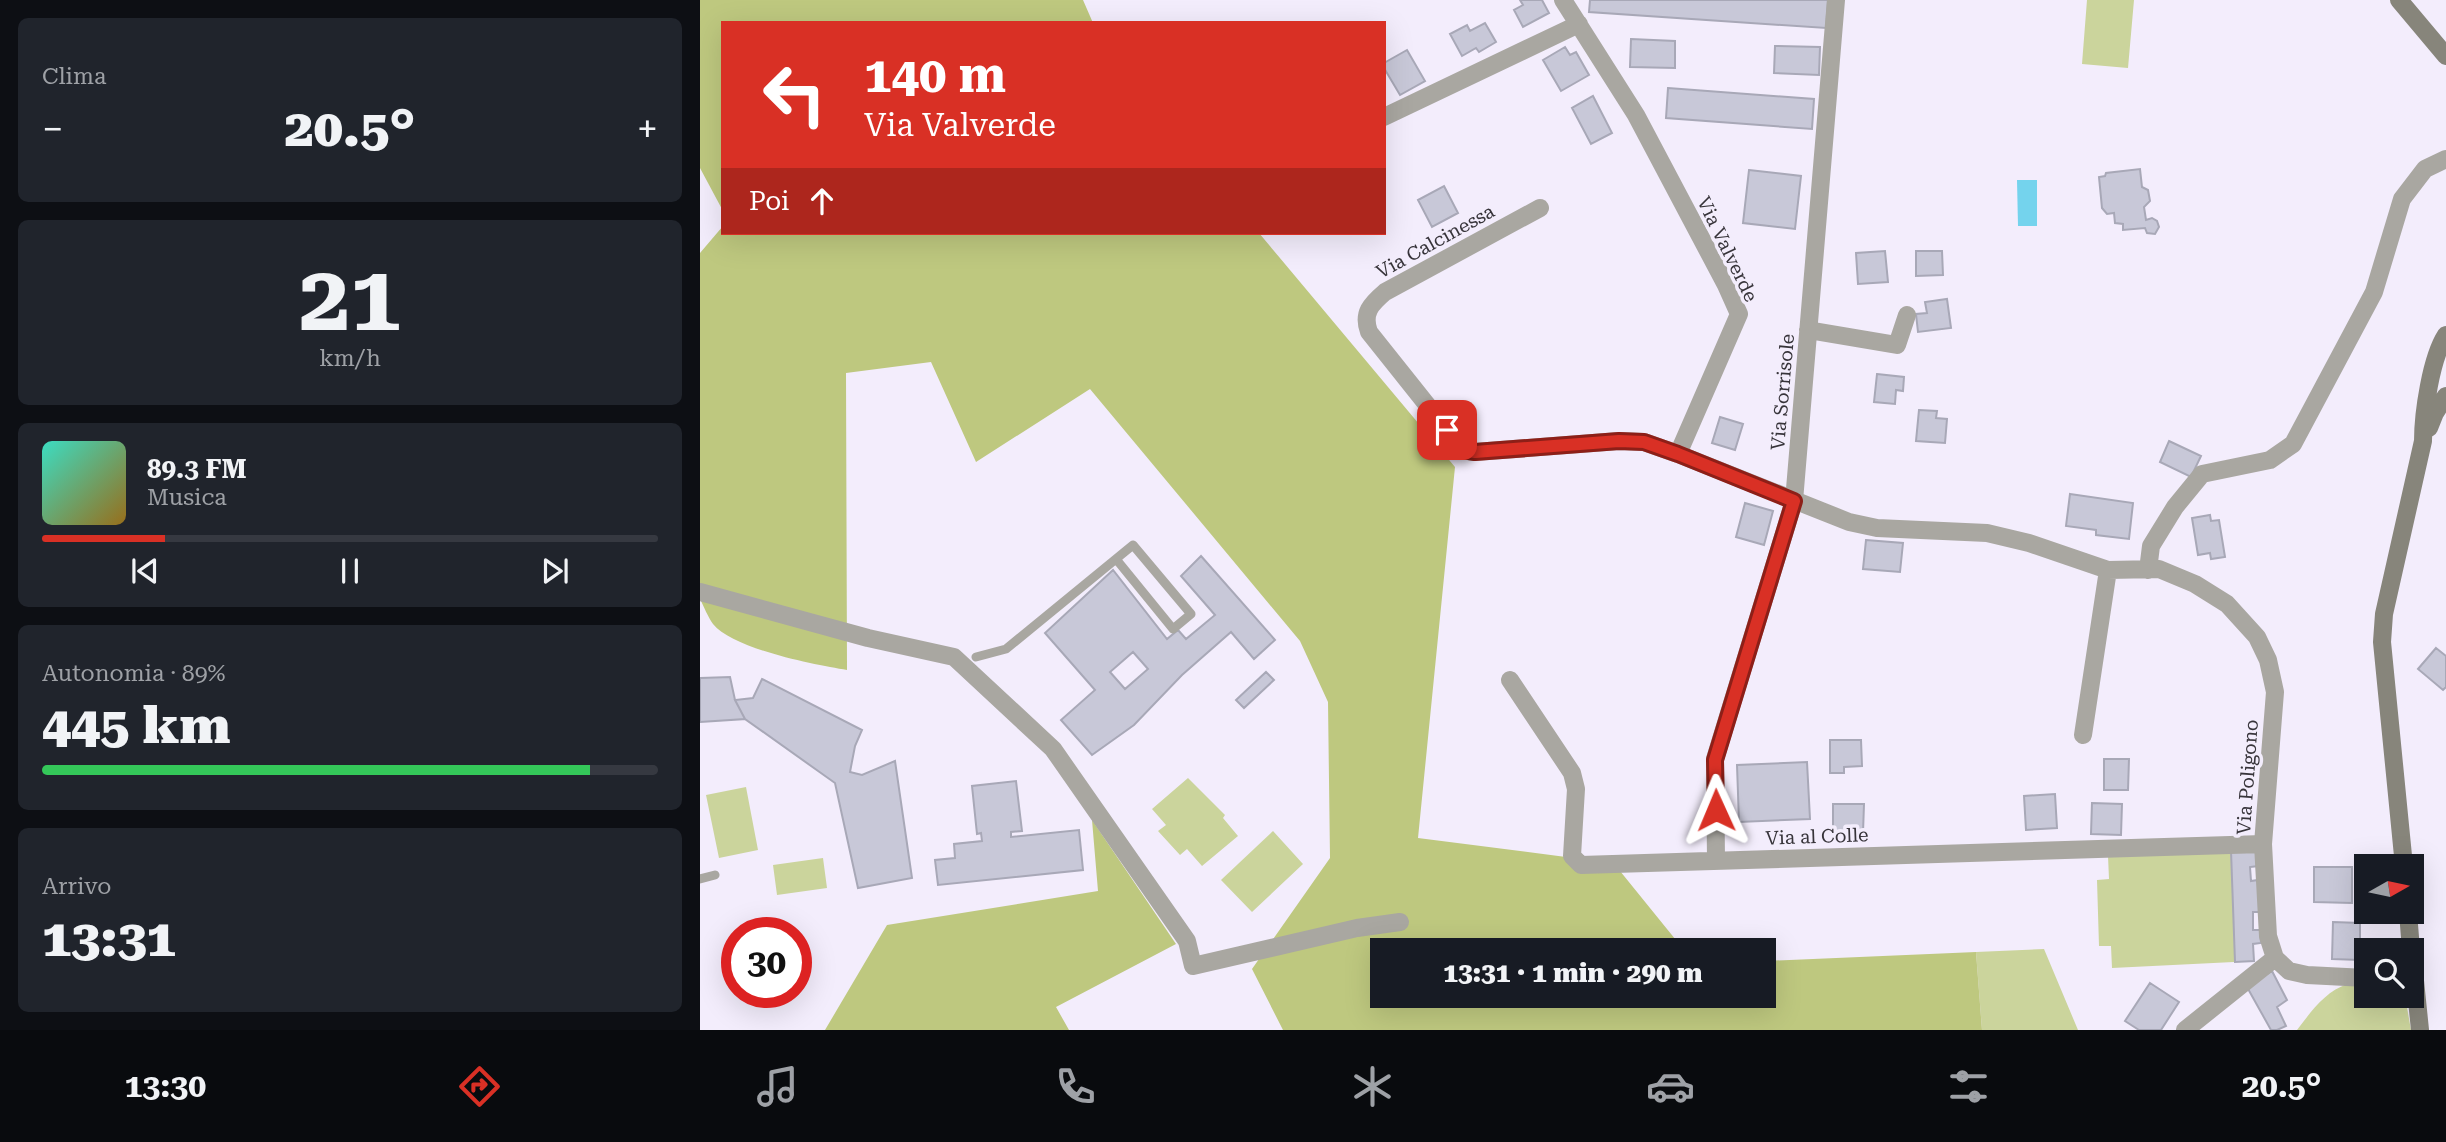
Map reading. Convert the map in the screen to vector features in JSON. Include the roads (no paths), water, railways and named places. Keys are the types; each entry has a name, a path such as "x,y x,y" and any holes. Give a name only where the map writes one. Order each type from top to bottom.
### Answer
{"main road":[{"path":"2399,0 2446,56"},
{"path":"2443,343 2441,362 2446,372"},
{"path":"2403,854 2382,642 2384,614 2423,440 2428,393 2443,343"},
{"path":"2423,440 2446,396"},
{"path":"2417,1008 2420,1030"}],"street":[{"name":"Via Valverde","path":"1563,0 1636,116 1739,314 1678,454"},
{"name":"Via Sorrisole","path":"1716,860 1715,760 1794,501 1836,0"},
{"path":"1386,116 1579,24"},
{"path":"2148,570 2151,546 2175,507 2202,474 2270,460 2292,444 2374,292 2402,199 2425,169 2446,159"},
{"name":"Via Calcinessa","path":"1540,208 1385,292 1367,312 1365,322 1369,332 1462,450 1475,452 1619,441 1644,442 1678,454"},
{"path":"1808,330 1897,345 1907,315"},
{"path":"1678,454 1794,501"},
{"name":"Via Poligono","path":"1794,501 1849,522 1877,528 1987,533 2029,543 2108,570 2159,569 2195,583 2227,604 2257,637 2268,660 2275,692 2263,844 2268,936 2275,958"},
{"path":"2083,735 2108,570"},
{"path":"700,592 867,638 970,662 1053,749 1187,941 1193,966 1357,928 1400,922"},
{"name":"Via al Colle","path":"1510,680 1572,773 1577,789 1572,856 1581,865 2263,844"},
{"path":"2185,1030 2275,958 2289,971 2307,975 2354,977"}],"lane":[{"path":"970,662 1006,649 1133,545 1191,614 1173,629 1116,559"},
{"path":"700,879 715,875"}],"water":[{"path":"2017,180 2037,180 2037,226 2018,226"}]}
